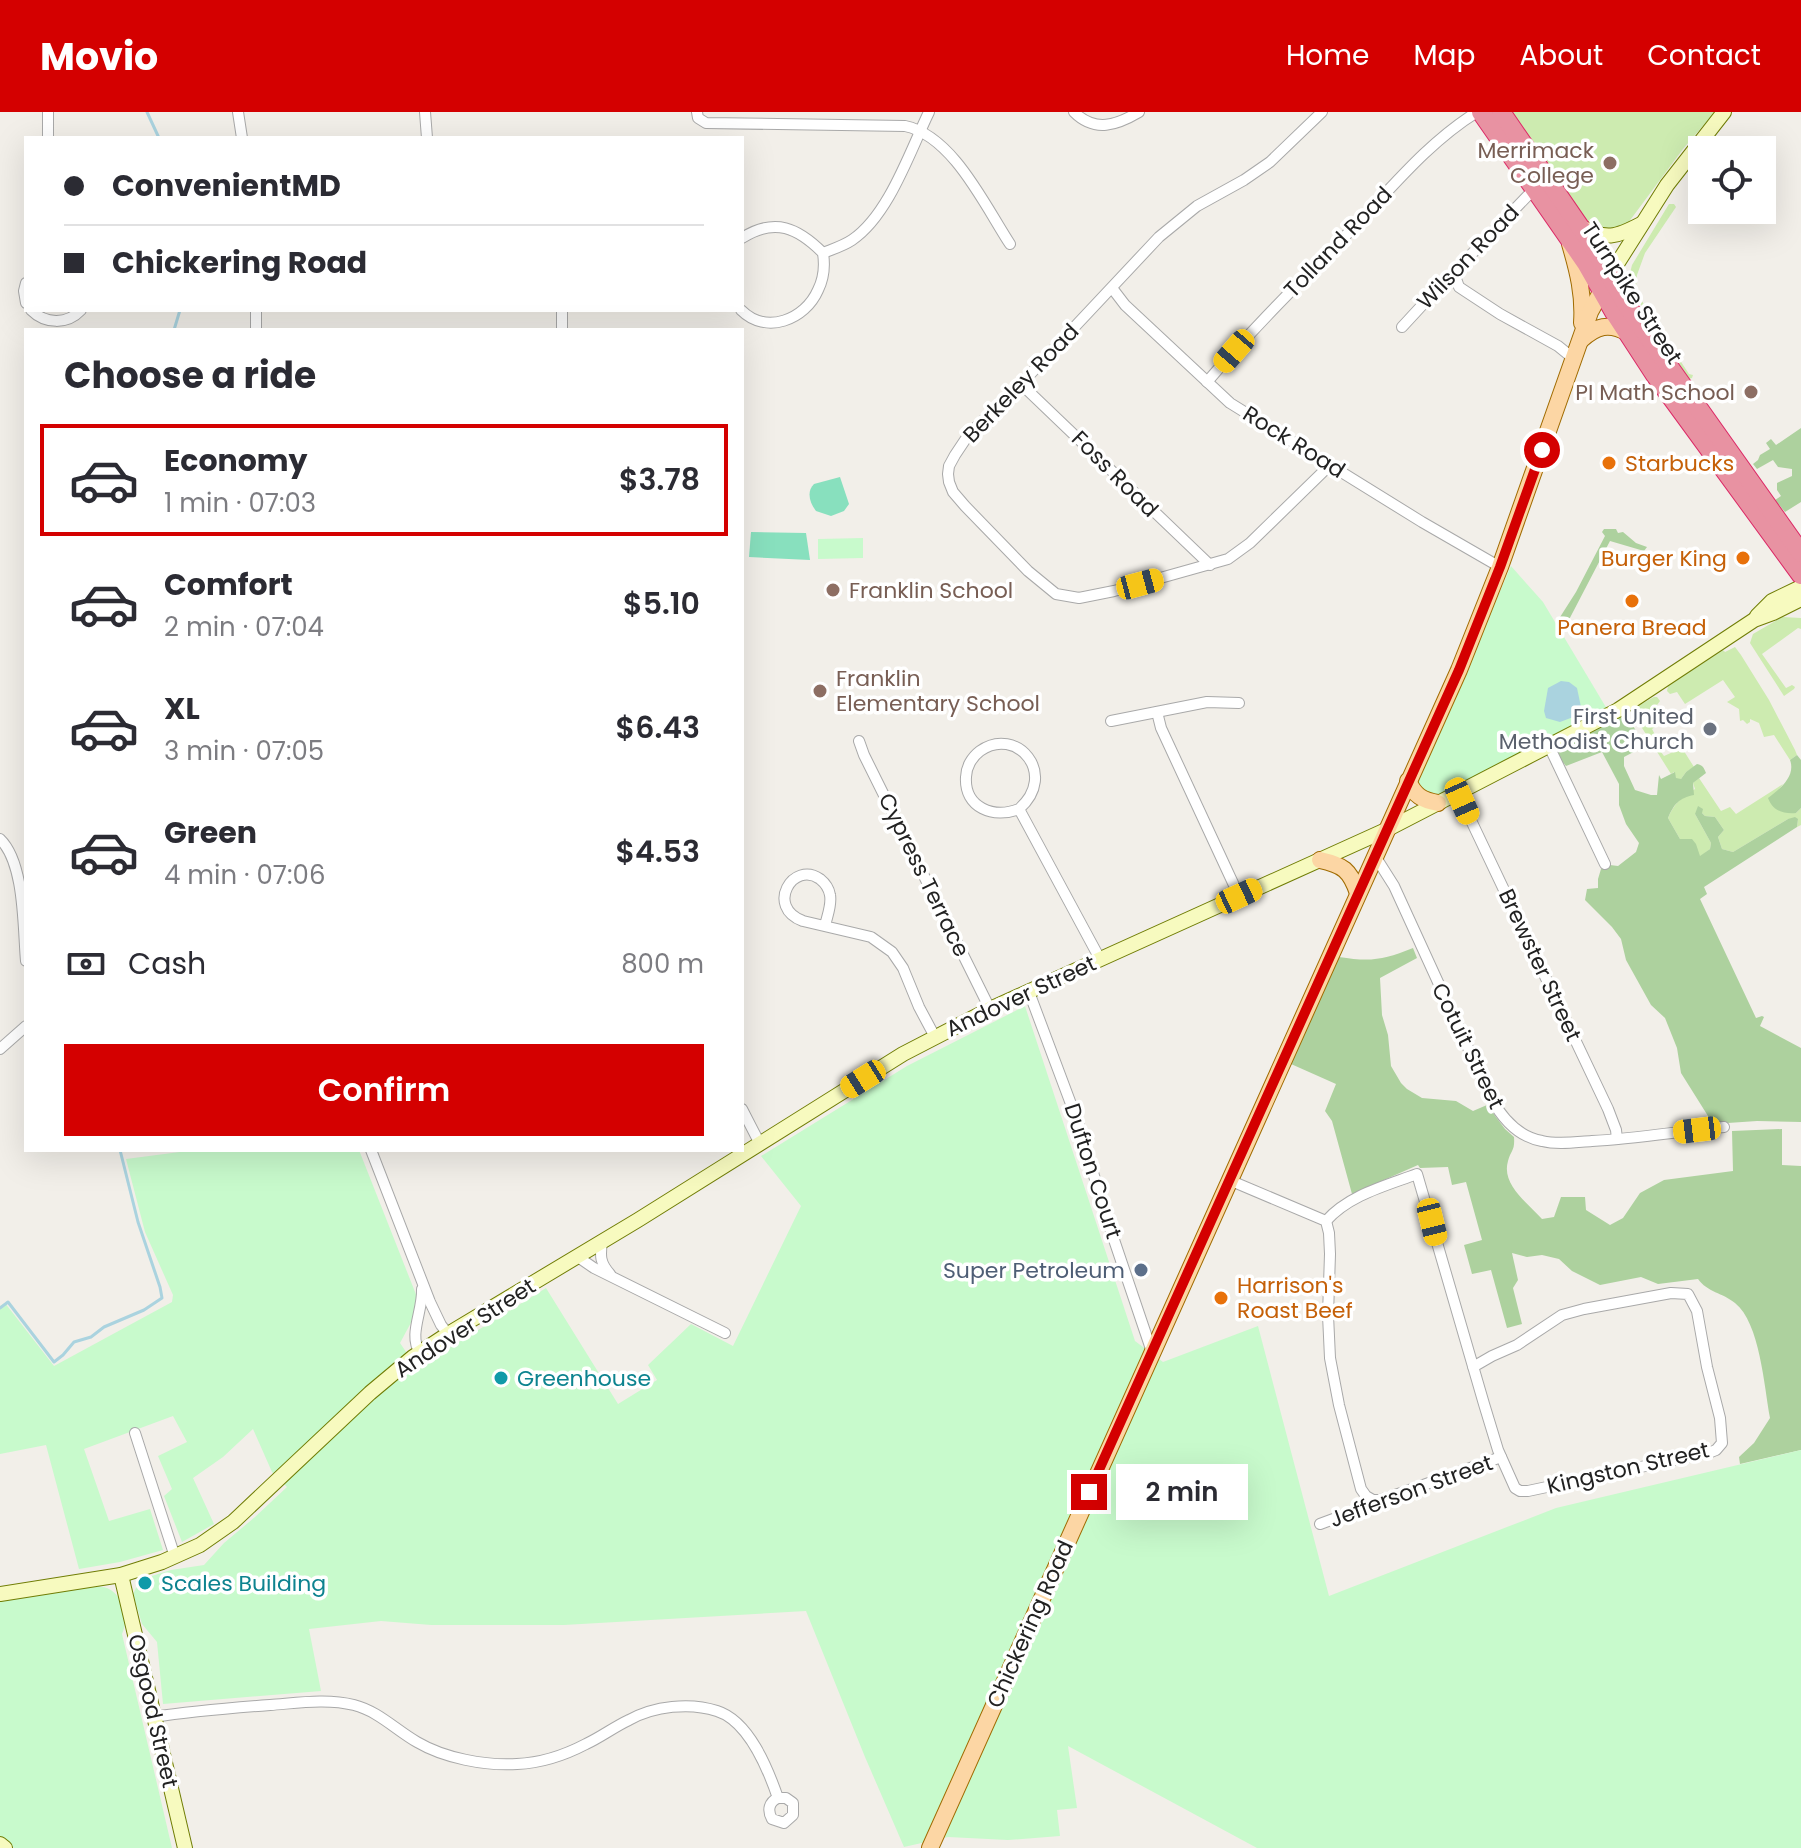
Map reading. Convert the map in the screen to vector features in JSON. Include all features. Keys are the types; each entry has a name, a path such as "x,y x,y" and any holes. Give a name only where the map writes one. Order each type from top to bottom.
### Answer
{"highway":[{"name":"Turnpike Street","path":"1479,112 1535,188 1574,232"},
{"name":"Turnpike Street","path":"1501,112 1606,282 1628,333 1801,575"},
{"name":"Turnpike Street","path":"1606,282 1626,304 1801,553"}],"main road":[{"path":"1386,830 1459,670 1500,567 1590,312 1667,185 1724,112"},
{"path":"1580,341 1583,301 1574,232 1614,237 1642,224"},
{"path":"1580,341 1589,332 1603,326 1610,325 1628,333"},
{"path":"1754,620 1772,601 1801,587"},
{"path":"1754,620 1801,599"},
{"name":"Andover Street","path":"0,1594 121,1575 175,1557 211,1538 233,1522 370,1393 420,1353 863,1079 990,1009 1386,830 1458,793 1618,710 1754,620"},
{"path":"1408,781 1419,797 1438,803"},
{"name":"Chickering Road","path":"930,1848 1386,830"},
{"path":"1320,860 1344,868 1353,878 1358,893"},
{"name":"Osgood Street","path":"121,1575 185,1848"},
{"path":"0,1844 5,1848"}],"street":[{"path":"48,112 48,136"},
{"path":"238,112 242,136"},
{"path":"425,112 427,136"},
{"path":"697,112 698,118 706,123 832,118 920,130 942,146 974,185 1010,244"},
{"path":"823,253 853,239 875,217 895,187 929,112"},
{"path":"1074,112 1085,120 1110,125 1139,112"},
{"name":"Berkeley Road","path":"1322,112 1270,162 1197,206 1159,237 1021,384 969,434 949,466 948,474 953,492 1028,571 1056,594 1079,598 1228,559 1330,465"},
{"name":"Tolland Road","path":"1207,382 1255,328 1420,158 1452,128 1479,112"},
{"name":"Wilson Road","path":"1402,327 1455,276 1462,264 1535,188"},
{"path":"744,237 765,227 788,229 807,237 823,253 825,268 819,290 799,315 780,322 763,323 744,312"},
{"path":"1455,276 1459,287 1558,346 1574,359"},
{"name":"Rock Road","path":"1112,288 1125,305 1230,403 1500,567"},
{"path":"33,312 56,321 67,320 79,312"},
{"name":"Foss Road","path":"1021,384 1210,565"},
{"path":"1111,721 1207,702 1239,703"},
{"path":"1157,712 1161,728 1239,896"},
{"name":"Cypress Terrace","path":"859,741 990,1009"},
{"path":"1007,744 1019,748 1028,756 1034,767 1034,791 1019,809 997,814 977,805 970,796 966,786 969,764 984,748 1007,744"},
{"path":"1549,746 1605,864"},
{"name":"Brewster Street","path":"1458,793 1608,1109 1617,1139"},
{"path":"1019,809 1100,959"},
{"path":"0,839 9,851 17,876 24,942"},
{"name":"Cotuit Street","path":"1375,856 1394,886 1498,1111 1516,1129 1541,1141 1560,1143 1724,1127"},
{"path":"825,926 830,894 822,880 807,875 792,880 784,894 790,914 803,921 871,937 892,952 903,968 935,1037"},
{"name":"Dufton Court","path":"1029,992 1077,1120 1152,1352"},
{"path":"0,1049 24,1028"},
{"path":"744,1113 760,1144"},
{"path":"372,1152 436,1315 448,1334"},
{"name":"Kingston Street","path":"1326,1221 1348,1202 1417,1174 1473,1367 1501,1457 1515,1488 1524,1491 1716,1450 1722,1443 1720,1418 1697,1311 1688,1294 1677,1292 1584,1309 1553,1320 1517,1345 1473,1367"},
{"path":"1229,1180 1326,1221 1330,1266 1328,1328 1333,1381 1361,1489 1373,1500"},
{"path":"602,1242 602,1265 614,1278"},
{"path":"578,1257 594,1268 725,1333"},
{"path":"420,1353 415,1342 423,1299 421,1275"},
{"path":"135,1433 175,1557"},
{"name":"Jefferson Street","path":"1320,1524 1373,1500 1501,1457"},
{"path":"154,1717 304,1702 346,1703 373,1712 434,1750 487,1762 516,1764 548,1759 585,1745 645,1713 664,1708 700,1707 731,1717 743,1728 768,1768 778,1798"}],"green space":[{"name":"Merrimack College","path":"1512,112 1715,112 1694,136 1688,136 1688,143 1628,223 1611,230 1594,225 1584,217"},
{"path":"1669,204 1676,207 1645,253 1636,287 1654,321 1689,374 1693,375 1689,379 1634,294 1629,277 1632,265"},
{"path":"1801,428 1801,502 1785,512 1775,500 1781,496 1777,483 1792,476 1792,469 1778,467 1773,460 1757,469 1753,464 1770,449 1766,443 1771,439 1776,445"},
{"path":"840,477 849,504 844,511 831,516 816,511 810,498 814,484"},
{"path":"1604,529 1616,529 1618,533 1623,532 1636,543 1647,547 1644,551 1610,541 1561,635 1555,625 1605,536 1602,532"},
{"path":"751,532 806,533 810,560 749,557"},
{"path":"863,538 863,558 818,559 818,539"},
{"path":"1511,566 1543,602 1607,709 1433,797 1422,792 1417,782"},
{"path":"1782,617 1801,618 1801,629 1798,628 1762,654 1786,688 1795,687 1784,696 1750,643 1753,634"},
{"path":"1735,647 1769,700 1795,750 1797,755 1790,760 1774,735 1764,737 1759,723 1750,719 1747,724 1740,721 1739,709 1727,702 1735,697 1723,680 1685,704 1677,692 1670,694 1667,691 1668,686 1723,650 1725,652"},
{"path":"1654,697 1660,701 1657,705 1665,717 1652,729 1663,750 1661,752 1664,756 1682,748 1694,767 1681,779 1676,779 1674,772 1671,774 1632,712"},
{"path":"1626,714 1645,746 1624,757 1624,766 1635,790 1657,795 1659,775 1661,779 1675,772 1676,778 1681,779 1697,764 1705,770 1706,773 1693,783 1694,795 1678,802 1668,818 1680,839 1692,839 1700,856 1710,849 1711,843 1695,814 1698,806 1705,816 1715,817 1724,830 1718,837 1722,849 1733,852 1788,819 1798,819 1797,827 1704,887 1707,894 1700,899 1756,1018 1764,1017 1760,1026 1801,1048 1801,1122 1713,1124 1681,1073 1677,1048 1665,1018 1651,1005 1626,960 1621,939 1585,900 1587,889 1598,888 1601,869 1618,866 1636,852 1639,843 1626,824 1619,805 1619,784 1602,752 1566,766 1559,756 1559,749 1578,734"},
{"path":"1797,755 1801,760 1801,808 1796,813 1783,812 1776,809 1768,798 1786,782 1791,771 1790,760"},
{"path":"1699,778 1721,811 1730,807 1736,814 1783,784 1777,792 1796,813 1801,808 1801,825 1797,827 1798,819 1788,819 1733,852 1722,849 1718,837 1724,830 1715,817 1695,814 1711,843 1710,849 1700,857 1696,849 1680,839 1668,818 1678,801 1695,789 1693,783"},
{"path":"1413,948 1417,958 1380,978 1382,1015 1388,1035 1391,1066 1401,1083 1422,1098 1456,1101 1473,1111 1487,1105 1514,1137 1508,1161 1508,1178 1523,1200 1542,1219 1554,1217 1561,1197 1585,1197 1586,1210 1610,1225 1623,1218 1640,1193 1664,1180 1733,1171 1732,1131 1782,1129 1782,1165 1801,1166 1801,1450 1740,1464 1739,1457 1754,1443 1770,1418 1760,1356 1743,1312 1735,1303 1698,1279 1658,1284 1641,1277 1600,1285 1572,1271 1559,1259 1512,1253 1518,1280 1513,1288 1522,1324 1507,1328 1491,1270 1472,1274 1464,1245 1482,1240 1466,1182 1452,1185 1448,1167 1420,1168 1418,1165 1352,1194 1332,1121 1325,1111 1336,1084 1291,1064 1339,957 1377,959"},
{"path":"1025,1006 1135,1341 1163,1362 1258,1326 1329,1596 1556,1508 1801,1450 1801,1848 1257,1848 1068,1746 1077,1808 1057,1810 1060,1836 1008,1840 948,1837 904,1847 806,1611 564,1625 431,1625 381,1621 309,1629 321,1691 163,1704 157,1642 142,1624 133,1594 142,1579 204,1565 287,1487 272,1472 253,1429 223,1457 193,1478 214,1524 182,1542 164,1496 172,1489 158,1456 187,1442 173,1416 84,1449 109,1521 150,1509 163,1550 79,1569 46,1445 0,1454 0,1306 5,1303 54,1366 172,1302 173,1295 145,1232 126,1159 180,1152 360,1152 417,1297 414,1317 400,1343 417,1368 546,1288 618,1404 657,1380 648,1365 691,1324 733,1346 801,1206 761,1156 907,1066"},
{"path":"94,1586 113,1591 124,1608 122,1634 172,1848 14,1848 0,1836 0,1601"}],"water":[{"path":"1561,681 1577,688 1581,707 1576,716 1560,722 1546,718 1544,711 1548,688"}],"waterway":[{"path":"147,112 158,136"},
{"path":"175,328 179,312"},
{"path":"0,1308 8,1302 54,1362 74,1342 91,1337 104,1327 144,1310 162,1298 120,1152"}],"place":[{"name":"Merrimack College","path":"1610,163"},
{"name":"PI Math School","path":"1751,392"},
{"name":"Starbucks","path":"1609,463"},
{"name":"Burger King","path":"1743,558"},
{"name":"Franklin School","path":"833,590"},
{"name":"Panera Bread","path":"1632,601"},
{"name":"Franklin Elementary School","path":"820,691"},
{"name":"First United Methodist Church","path":"1710,729"},
{"name":"Super Petroleum","path":"1141,1270"},
{"name":"Harrison's Roast Beef","path":"1221,1298"},
{"name":"Greenhouse","path":"501,1378"},
{"name":"Scales Building","path":"145,1583"}],"route":[{"path":"1089,1492 1459,670 1542,450"}]}
